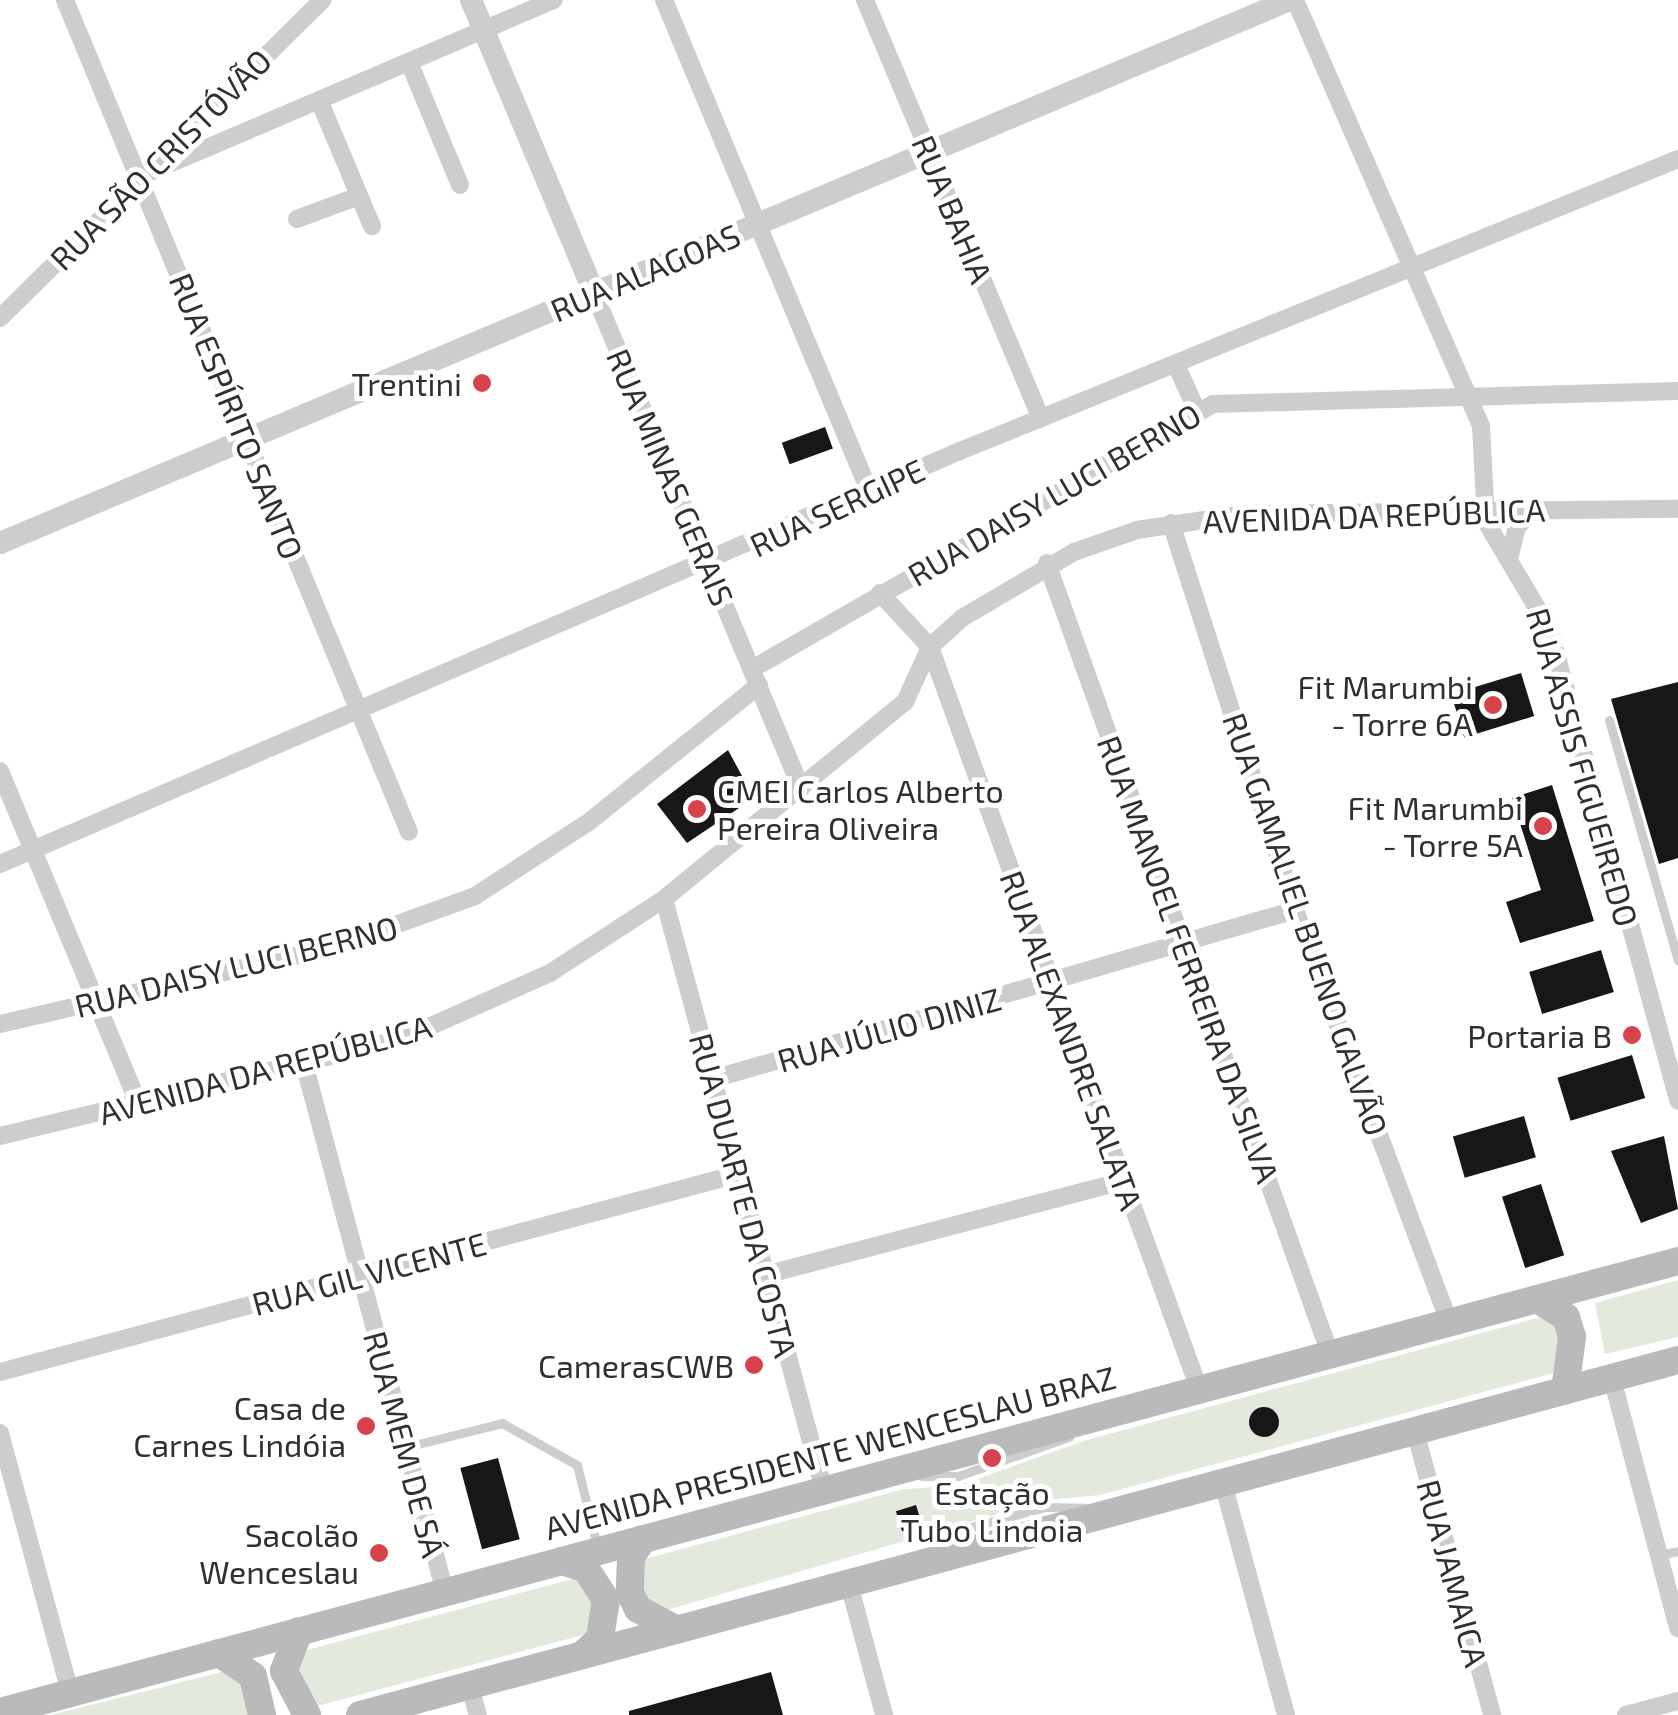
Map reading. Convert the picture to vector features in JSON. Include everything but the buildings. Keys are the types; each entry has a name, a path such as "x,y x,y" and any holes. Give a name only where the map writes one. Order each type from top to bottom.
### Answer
{"main road":[{"name":"AVENIDA PRESIDENTE WENCESLAU BRAZ","path":"0,1712 1678,1260"},
{"path":"1586,1285 1585,1336 1612,1378"},
{"path":"1537,1298 1566,1317 1572,1338 1565,1391"},
{"path":"360,1715 1678,1360"},
{"path":"643,1539 630,1557 630,1593 638,1610 677,1630"},
{"path":"562,1560 586,1569 606,1600 600,1639 581,1656"},
{"path":"299,1631 284,1670 307,1715"},
{"path":"219,1653 253,1676 262,1715"}],"street":[{"name":"RUA ESPÍRITO SANTO","path":"65,0 408,832"},
{"name":"RUA SÃO CRISTÓVÃO","path":"0,318 138,177 322,0"},
{"name":"RUA MINAS GERAIS","path":"471,0 802,788"},
{"path":"138,177 554,0"},
{"path":"664,0 870,493"},
{"name":"RUA BAHIA","path":"866,0 1041,418"},
{"name":"RUA ALAGOAS","path":"0,544 1293,0"},
{"name":"RUA ASSIS FIGUEIREDO","path":"1293,0 1483,434 1482,509 1549,628 1678,1101"},
{"path":"409,62 460,185"},
{"path":"319,100 372,226"},
{"name":"RUA SERGIPE","path":"0,864 709,566 1041,418 1178,369 1678,159"},
{"path":"298,219 359,196"},
{"path":"1178,369 1196,410"},
{"name":"RUA DAISY LUCI BERNO","path":"0,1024 337,946 475,896 590,821 755,677 880,594 1196,410 1260,397 1678,392"},
{"name":"AVENIDA DA REPÚBLICA","path":"0,1136 404,1038 511,994 664,899 916,691 930,647 1047,564 1171,523 1482,509 1678,509"},
{"path":"1509,559 1517,527 1534,509"},
{"name":"RUA GAMALIEL BUENO GALVÃO","path":"1171,523 1295,910 1449,1322"},
{"name":"RUA MANOEL FERREIRA DA SILVA","path":"1047,564 1330,1354"},
{"name":"RUA ALEXANDRE SALATA","path":"880,594 930,647 1199,1389"},
{"path":"0,772 138,1103"},
{"name":"RUA DUARTE DA COSTA","path":"664,899 824,1490"},
{"name":"RUA JÚLIO DINIZ","path":"713,1079 1052,984 1295,910"},
{"name":"RUA MEM DE SÁ","path":"304,1064 445,1592"},
{"name":"RUA GIL VICENTE","path":"0,1372 738,1174"},
{"path":"765,1275 1124,1182"},
{"path":"1612,1378 1678,1628"},
{"name":"RUA JAMAICA","path":"1415,1431 1492,1715"},
{"path":"0,1432 8,1495 70,1693"},
{"path":"1223,1482 1286,1715"},
{"path":"848,1584 884,1715"},
{"path":"470,1686 478,1715"},
{"path":"1626,1715 1678,1701"}],"lane":[{"path":"1609,720 1678,960"},
{"path":"406,1446 502,1423 576,1466 598,1551"},
{"path":"1659,1555 1678,1551"},
{"path":"32,1715 70,1693"}],"shaded area":[{"path":"1678,1280 1678,1337 1605,1354 1595,1303"},
{"path":"1544,1316 1557,1322 1561,1371 1100,1495 1046,1500 660,1612 642,1600 645,1559 904,1489 957,1486 1087,1440"},
{"path":"580,1577 597,1591 594,1632 317,1706 295,1684 307,1650"},
{"path":"226,1671 244,1683 249,1715 51,1715"}],"place":[{"name":"Trentini","path":"482,383"},
{"name":"Fit Marumbi - Torre 6A","path":"1493,705"},
{"name":"CMEI Carlos Alberto Pereira Oliveira","path":"697,809"},
{"name":"Fit Marumbi - Torre 5A","path":"1543,826"},
{"name":"Portaria B","path":"1632,1035"},
{"name":"CamerasCWB","path":"754,1365"},
{"name":"Casa de Carnes Lindóia","path":"366,1426"},
{"name":"Estação Tubo Lindoia","path":"992,1458"},
{"name":"Sacolão Wenceslau","path":"379,1553"}]}
